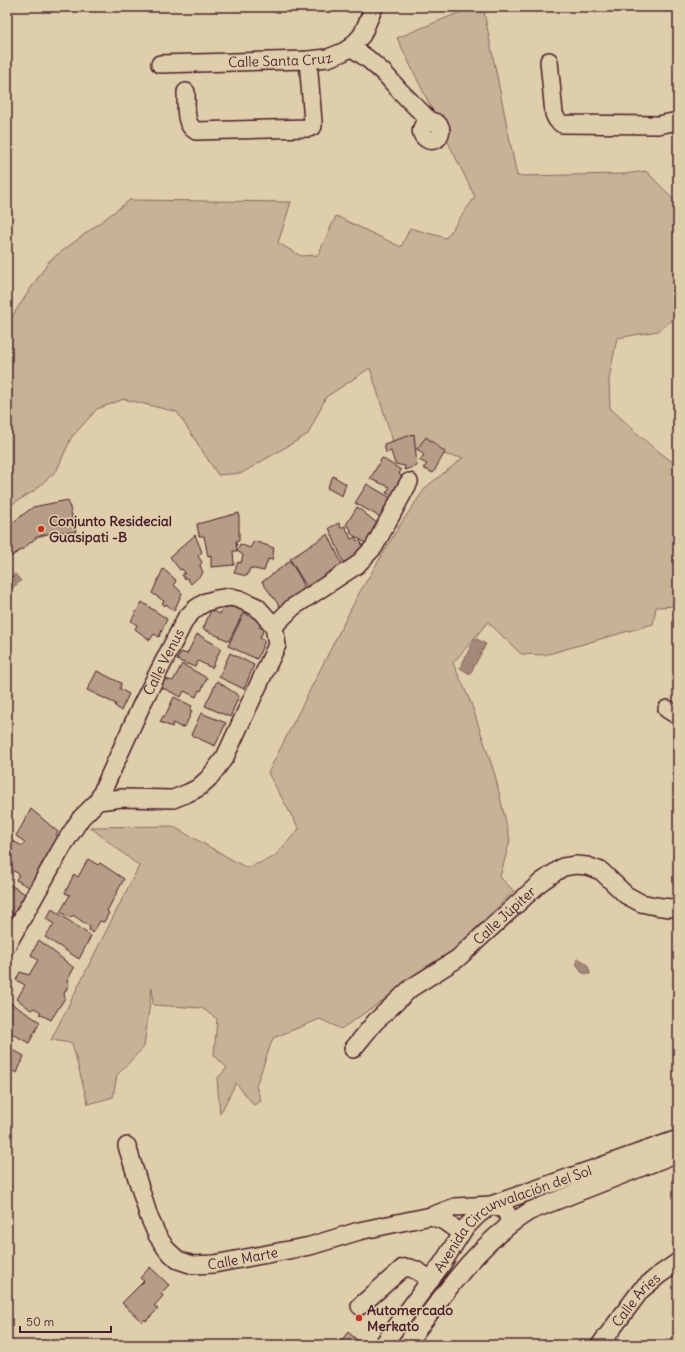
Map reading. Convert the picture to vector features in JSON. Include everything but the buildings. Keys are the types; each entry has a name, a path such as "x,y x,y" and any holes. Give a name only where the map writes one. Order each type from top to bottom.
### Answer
{"street":[{"name":"Calle Santa Cruz","path":"160,64 308,60 328,58 351,47 362,35 374,7"},
{"path":"351,47 385,74 430,121"},
{"path":"186,92 189,125 196,131 309,128 313,126 314,122 308,60"},
{"path":"549,61 554,114 557,120 562,124 658,125 678,121"},
{"path":"98,801 122,798 173,799 198,788 209,778 225,758 277,645 274,626 293,607 357,565 374,547 409,482"},
{"name":"Calle Venus","path":"7,945 64,844 81,818 98,801 142,704 186,618 194,609 206,602 217,598 231,597 257,607 274,626"},
{"name":"Calle Júpiter","path":"353,1049 375,1022 411,988 457,959 541,882 563,867 576,865 587,866 601,872 626,895 641,903 670,908 678,907"},
{"name":"Avenida Circunvalación del Sol","path":"383,1345 431,1280 461,1233 478,1215 491,1205 678,1139"},
{"name":"Calle Marte","path":"127,1146 148,1218 157,1235 167,1250 178,1260 193,1265 214,1264 310,1246 359,1231 431,1216 455,1208 491,1205"},
{"name":"Avenida Circunvalación del Sol","path":"406,1345 459,1275 483,1247 508,1225 530,1211 678,1153"},
{"path":"491,1205 503,1209 507,1213 509,1220 508,1225"},
{"path":"431,1216 444,1221 461,1233 464,1240 469,1245 476,1248 483,1247"},
{"name":"Calle Aries","path":"600,1345 641,1290 658,1275 678,1262"},
{"path":"360,1306 403,1268 411,1268 431,1280"}],"shaded area":[{"path":"473,7 483,7 517,176 624,174 646,171 678,204 678,316 658,331 617,338 609,379 610,408 650,445 678,466 678,606 656,607 653,624 545,655 521,654 488,622 453,663 471,703 495,775 510,840 500,877 514,891 444,959 341,1029 320,1019 273,1038 256,1086 261,1101 254,1105 236,1083 220,1114 217,1079 227,1068 214,1055 217,1019 202,1008 153,1005 152,987 144,1047 117,1075 113,1097 88,1104 72,1043 51,1040 139,866 90,827 172,826 247,868 274,857 299,829 268,773 358,595 402,522 426,487 463,458 394,445 370,368 326,397 308,434 242,473 218,475 177,412 124,399 97,409 71,438 57,470 34,491 7,507 7,324 49,261 130,200 291,202 278,243 301,256 318,255 336,216 401,247 410,228 446,238 475,197 397,38"},
{"path":"15,574 21,581 7,592 7,580"},
{"path":"475,638 486,644 470,674 460,668"},
{"path":"577,959 582,960 586,964 590,974 581,972 576,963"}],"place":[{"name":"Conjunto Residecial Guasipati -B","path":"41,529"},
{"name":"Automercado Merkato","path":"359,1318"}]}
